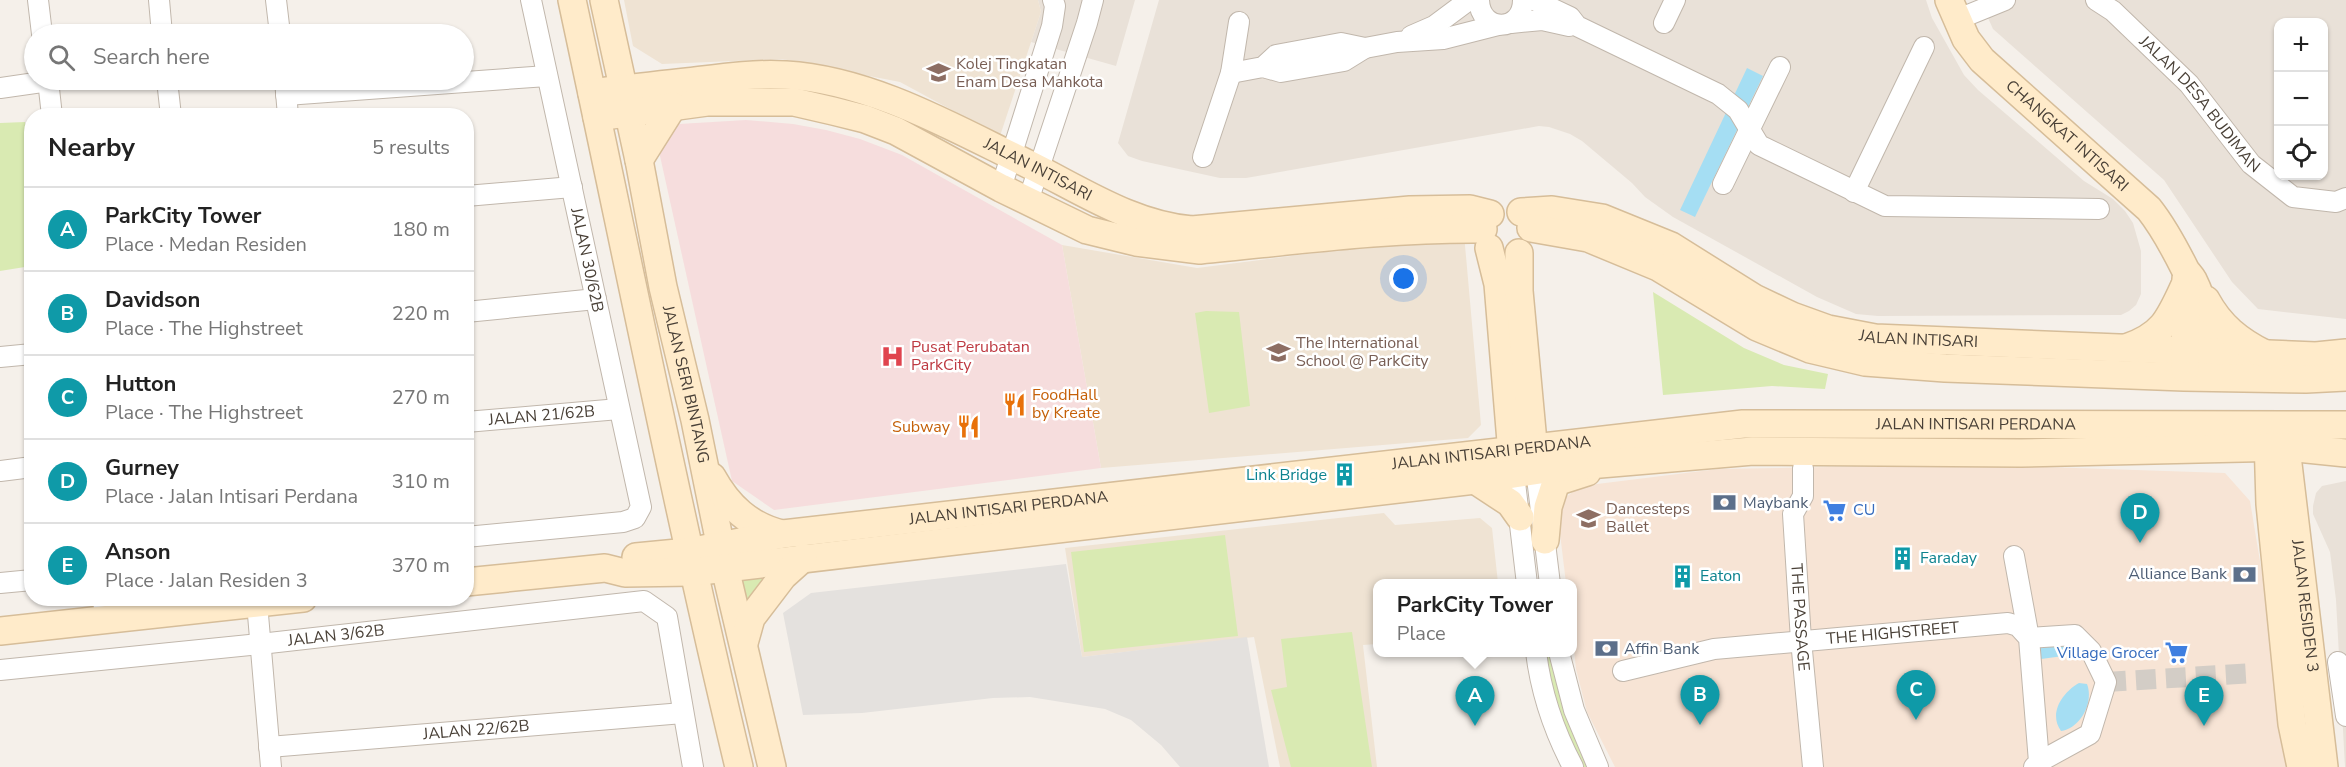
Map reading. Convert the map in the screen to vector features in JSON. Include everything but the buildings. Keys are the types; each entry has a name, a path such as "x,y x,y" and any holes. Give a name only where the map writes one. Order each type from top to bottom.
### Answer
{"street":[{"path":"38,0 41,24"},
{"path":"159,0 161,24"},
{"path":"276,0 279,24"},
{"name":"JALAN 30/62B","path":"474,536 623,522 635,518 641,507 531,0"},
{"name":"JALAN SERI BINTANG","path":"572,0 690,562 739,767"},
{"name":"JALAN SERI BINTANG","path":"604,0 639,160 663,287 772,767"},
{"path":"1001,188 1052,26 1055,6 1053,0"},
{"path":"1028,201 1093,0"},
{"path":"1397,42 1434,26 1469,0"},
{"path":"1479,0 1481,13 1491,23 1504,24 1521,14 1523,0"},
{"path":"1534,0 1570,17 1577,26"},
{"path":"1664,23 1675,0"},
{"path":"1953,10 2005,0"},
{"name":"JALAN DESA BUDIMAN","path":"2096,0 2113,11 2189,84 2251,164 2293,197 2336,202 2346,198"},
{"name":"CHANGKAT INTISARI","path":"1953,10 1973,50 1982,60 2149,209 2165,229 2188,278 2198,364"},
{"path":"1231,73 1263,67 1276,55 1341,43 1365,48 1397,42 1443,39 1504,24 1542,20 1577,26 1718,94 1738,110 1746,138 1885,206 2098,209"},
{"path":"1203,157 1231,73 1239,22"},
{"path":"615,46 667,95 639,160"},
{"path":"1854,192 1924,47"},
{"path":"1723,184 1780,68"},
{"path":"1038,74 1067,82"},
{"name":"JALAN INTISARI","path":"595,105 667,95 728,77 786,75 813,78 865,91 907,105 1112,207 1176,229 1192,230 1410,210 1470,208 1487,231"},
{"path":"474,79 547,76"},
{"path":"0,88 24,84"},
{"path":"49,90 51,108"},
{"path":"168,90 170,108"},
{"path":"286,90 287,108"},
{"name":"JALAN INTISARI","path":"667,95 707,102 785,102 865,119 896,131 1001,188 1088,230 1136,242 1200,250 1386,231 1424,229 1487,231"},
{"path":"474,195 572,187"},
{"path":"1487,231 1504,256 1519,253 1530,238 1526,220 1513,208 1505,207 1487,231 1517,394 1524,460 1545,540 1549,579"},
{"name":"JALAN INTISARI","path":"1526,220 1552,210 1602,218 1671,246 1754,298 1792,316 1828,329 1898,341 2039,344 2122,349 2198,364 2306,379 2346,377"},
{"name":"JALAN INTISARI","path":"1526,220 1588,238 1658,267 1757,327 1810,349 1866,362 1945,368 2198,364 2266,354 2316,356 2346,353"},
{"path":"1519,253 1517,394 1495,435 1484,446 1469,468 1510,503 1520,517"},
{"path":"2122,349 2145,342 2156,333 2172,312 2188,278 2224,325 2243,343 2266,354"},
{"path":"474,311 596,299"},
{"path":"0,357 24,355"},
{"path":"1517,394 1539,412 1555,431 1580,442"},
{"name":"JALAN 21/62B","path":"474,421 619,409"},
{"name":"JALAN INTISARI PERDANA","path":"1524,460 1580,442 1743,424 2277,437"},
{"path":"2277,437 2346,425"},
{"path":"2277,437 2346,454"},
{"name":"JALAN INTISARI PERDANA","path":"723,556 783,534 1227,496 1524,460 1632,462 1754,451 2021,453 2221,450 2277,437"},
{"name":"JALAN RESIDEN 3","path":"2277,437 2292,724 2301,767"},
{"path":"2221,450 2248,466 2281,499 2313,467 2346,454"},
{"path":"1524,460 1520,517 1526,579"},
{"path":"1545,540 1548,507 1556,482 1582,473 1632,462"},
{"path":"704,465 735,510 752,523 783,534"},
{"path":"0,471 24,468"},
{"name":"THE PASSAGE","path":"1803,468 1803,496 1792,514 1813,767"},
{"name":"JALAN INTISARI PERDANA","path":"723,556 803,558 1227,496"},
{"name":"JALAN RESIDEN 3","path":"2281,499 2324,767"},
{"path":"474,581 605,568 623,558 690,562 723,556"},
{"path":"2014,556 2029,638 2038,765 2090,734 2106,682 2091,651 2075,635 2029,638"},
{"path":"744,644 751,618 783,576 803,558"},
{"path":"0,583 24,581"},
{"name":"JALAN 3/62B","path":"0,670 260,644 644,601 667,617 683,713"},
{"path":"0,631 104,609 180,606"},
{"path":"257,606 271,767"},
{"name":"THE HIGHSTREET","path":"1623,671 1714,649 2008,623 2018,626 2029,638"},
{"path":"1537,657 1549,712 1573,767"},
{"path":"1560,657 1574,710 1598,767"},
{"path":"2338,662 2346,716"},
{"path":"683,713 693,767"},
{"name":"JALAN 22/62B","path":"269,747 683,713"}],"shaded area":[{"name":"Kolej Tingkatan Enam Desa Mahkota","path":"624,0 1038,0 1041,12 1000,136 900,82 782,59 662,64 633,46"},
{"path":"1038,0 1135,0 1116,66 1031,42 1041,12"},
{"path":"1159,0 1926,0 1932,18 1964,75 1978,90 2084,181 2113,199 2125,211 2133,223 2141,251 2141,294 2136,305 2121,315 1878,316 1856,314 1817,297 1673,217 1645,197 1632,183 1582,141 1549,127 1539,126 1246,178 1220,178 1142,161 1128,156 1118,143"},
{"path":"1980,0 2346,0 2346,319 2258,309 2232,282 2164,180 1993,29"},
{"name":"Pusat Perubatan ParkCity","path":"746,120 793,124 826,130 860,139 902,155 1062,245 1101,468 774,510 732,481 658,147 679,124"},
{"name":"The International School @ ParkCity","path":"1464,234 1481,425 1468,438 1101,468 1062,245 1197,268"},
{"path":"2046,467 2225,473 2250,501 2294,767 1615,767 1587,712 1576,669 1577,579 1566,579 1558,517 1562,500 1581,486 1718,469"},
{"path":"2346,481 2345,767 2336,600 2330,552 2313,514 2313,506 2316,493 2322,486"},
{"path":"1384,513 1395,525 1480,518 1492,528 1498,579 1373,579 1373,644 1363,645 1377,767 1280,767 1254,637 1082,657 1065,548"},
{"path":"1066,564 1082,657 1247,637 1269,767 1180,767 1161,745 1131,720 1105,709 1030,697 993,698 862,713 803,715 783,613 811,593"}],"green space":[{"path":"24,122 24,267 0,271 0,123"},
{"path":"1653,292 1744,348 1784,365 1828,374 1825,389 1772,386 1663,395"},
{"path":"1239,312 1250,406 1209,413 1195,313"},
{"path":"1225,535 1238,636 1084,652 1071,552"},
{"path":"783,574 748,612 741,578"},
{"path":"1352,632 1372,767 1291,767 1271,690 1287,687 1281,639"},
{"path":"1545,657 1552,657 1589,767 1584,767 1577,754 1555,697"}],"water":[{"path":"1747,68 1763,76 1695,217 1680,210"},
{"path":"2069,640 2071,655 2041,659 2039,645"},
{"path":"2079,683 2087,684 2089,699 2087,706 2080,720 2061,731 2056,717 2059,704 2063,697"}],"tunnel":[{"path":"2106,682 2254,673"}],"place":[{"name":"Kolej Tingkatan Enam Desa Mahkota","path":"938,73"},
{"name":"The International School @ ParkCity","path":"1278,352"},
{"name":"Pusat Perubatan ParkCity","path":"893,356"},
{"name":"FoodHall by Kreate","path":"1014,404"},
{"name":"Subway","path":"968,427"},
{"name":"Link Bridge","path":"1345,475"},
{"name":"Maybank","path":"1725,503"},
{"name":"CU","path":"1835,510"},
{"name":"Dancesteps Ballet","path":"1588,518"},
{"name":"Gurney","path":"2140,543"},
{"name":"Faraday","path":"1902,558"},
{"name":"Alliance Bank","path":"2245,574"},
{"name":"Eaton","path":"1682,576"},
{"name":"Affin Bank","path":"1606,649"},
{"name":"Village Grocer","path":"2177,653"},
{"name":"Hutton","path":"1916,720"},
{"name":"Davidson","path":"1700,725"},
{"name":"ParkCity Tower","path":"1475,726"},
{"name":"Anson","path":"2204,726"}]}
